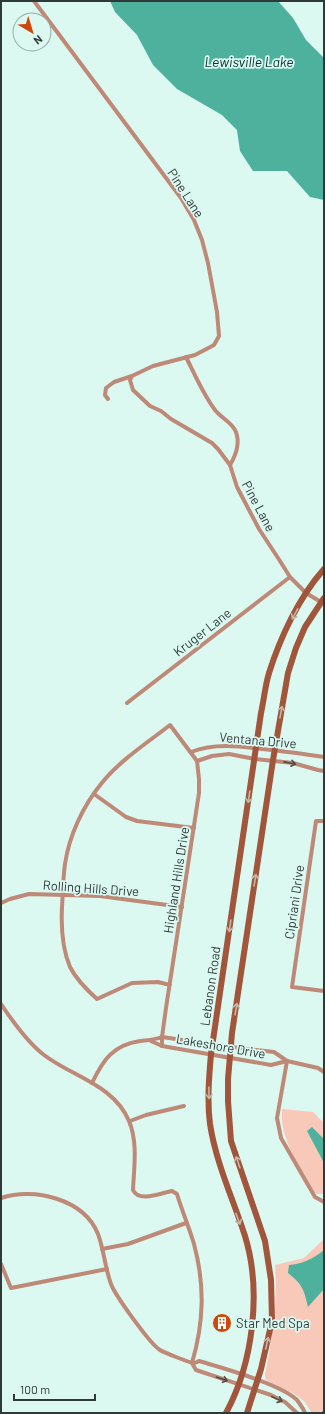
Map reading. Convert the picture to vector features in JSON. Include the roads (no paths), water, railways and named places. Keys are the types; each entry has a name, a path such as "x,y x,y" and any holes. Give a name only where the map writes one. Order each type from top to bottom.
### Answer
{"main road":[{"name":"Lebanon Road","path":"226,1413 245,1368 254,1302 252,1270 245,1237 218,1161 210,1123 208,1090 211,1054 256,748 269,674 282,638 306,592 324,569"},
{"path":"247,1413 258,1380 272,1321 271,1280 265,1241 231,1141 228,1101 230,1057 273,760 288,672 296,648 306,627 322,600"}],"street":[{"name":"Pine Lane","path":"34,1 181,198 194,220 202,240 208,263 220,336 214,345 186,358 153,366 132,376 114,382 108,386 105,395 108,399"},
{"path":"186,358 214,410 233,427 237,433 237,449 230,465"},
{"name":"Pine Lane","path":"132,376 130,378 131,386 138,396 150,406 161,411 212,443 218,449 230,465 237,487 253,518 290,577 306,592 322,600"},
{"name":"Kruger Lane","path":"127,703 290,577"},
{"name":"Highland Hills Drive","path":"94,794 100,784 117,767 170,725 197,761 200,778 199,793 162,1037 162,1046"},
{"name":"Ventana Drive","path":"191,752 201,748 231,745 324,757"},
{"name":"Ventana Drive","path":"197,761 212,756 229,754 255,759 293,763 324,771"},
{"path":"170,985 158,982 132,983 97,999 86,989 71,968 64,950 61,927 65,863 72,837 84,809 94,794 126,817 137,821 194,828"},
{"name":"Cipriani Drive","path":"324,822 316,821 292,987 324,990"},
{"name":"Rolling Hills Drive","path":"1,903 30,894 100,896 182,907"},
{"path":"1,1004 31,1043 60,1065 110,1095 122,1108 130,1121 134,1138 135,1149 133,1190 135,1195 144,1196 172,1191 175,1192 194,1242 200,1268 202,1293 201,1326 192,1363 196,1370 271,1395 285,1402 297,1413"},
{"name":"Lakeshore Drive","path":"92,1083 102,1063 114,1052 129,1044 140,1041 152,1041 162,1037 274,1052 287,1061 318,1068 324,1072"},
{"name":"Lakeshore Drive","path":"152,1041 162,1046 272,1065 287,1061"},
{"path":"287,1061 277,1118 282,1138 315,1197 324,1202"},
{"path":"130,1121 146,1115 184,1106"},
{"path":"1,1198 20,1193 57,1199 68,1203 82,1213 93,1226 102,1249 111,1285 117,1296 144,1333 159,1350 192,1363 199,1361 258,1380 285,1391 296,1399 305,1413"},
{"path":"102,1249 128,1244 186,1223"},
{"path":"1,1264 11,1288 106,1268"}],"water":[{"name":"Lewisville Lake","path":"110,1 278,1 293,18 306,40 324,58 324,200 310,197 287,171 253,171 240,151 237,130 222,115 177,89 153,65 137,35 115,12"},
{"path":"312,1127 324,1139 324,1163 307,1131"},
{"path":"324,1250 324,1289 308,1307 302,1287 288,1273 289,1265 298,1264 316,1256"}],"place":[{"name":"Star Med Spa","path":"222,1323"}]}
